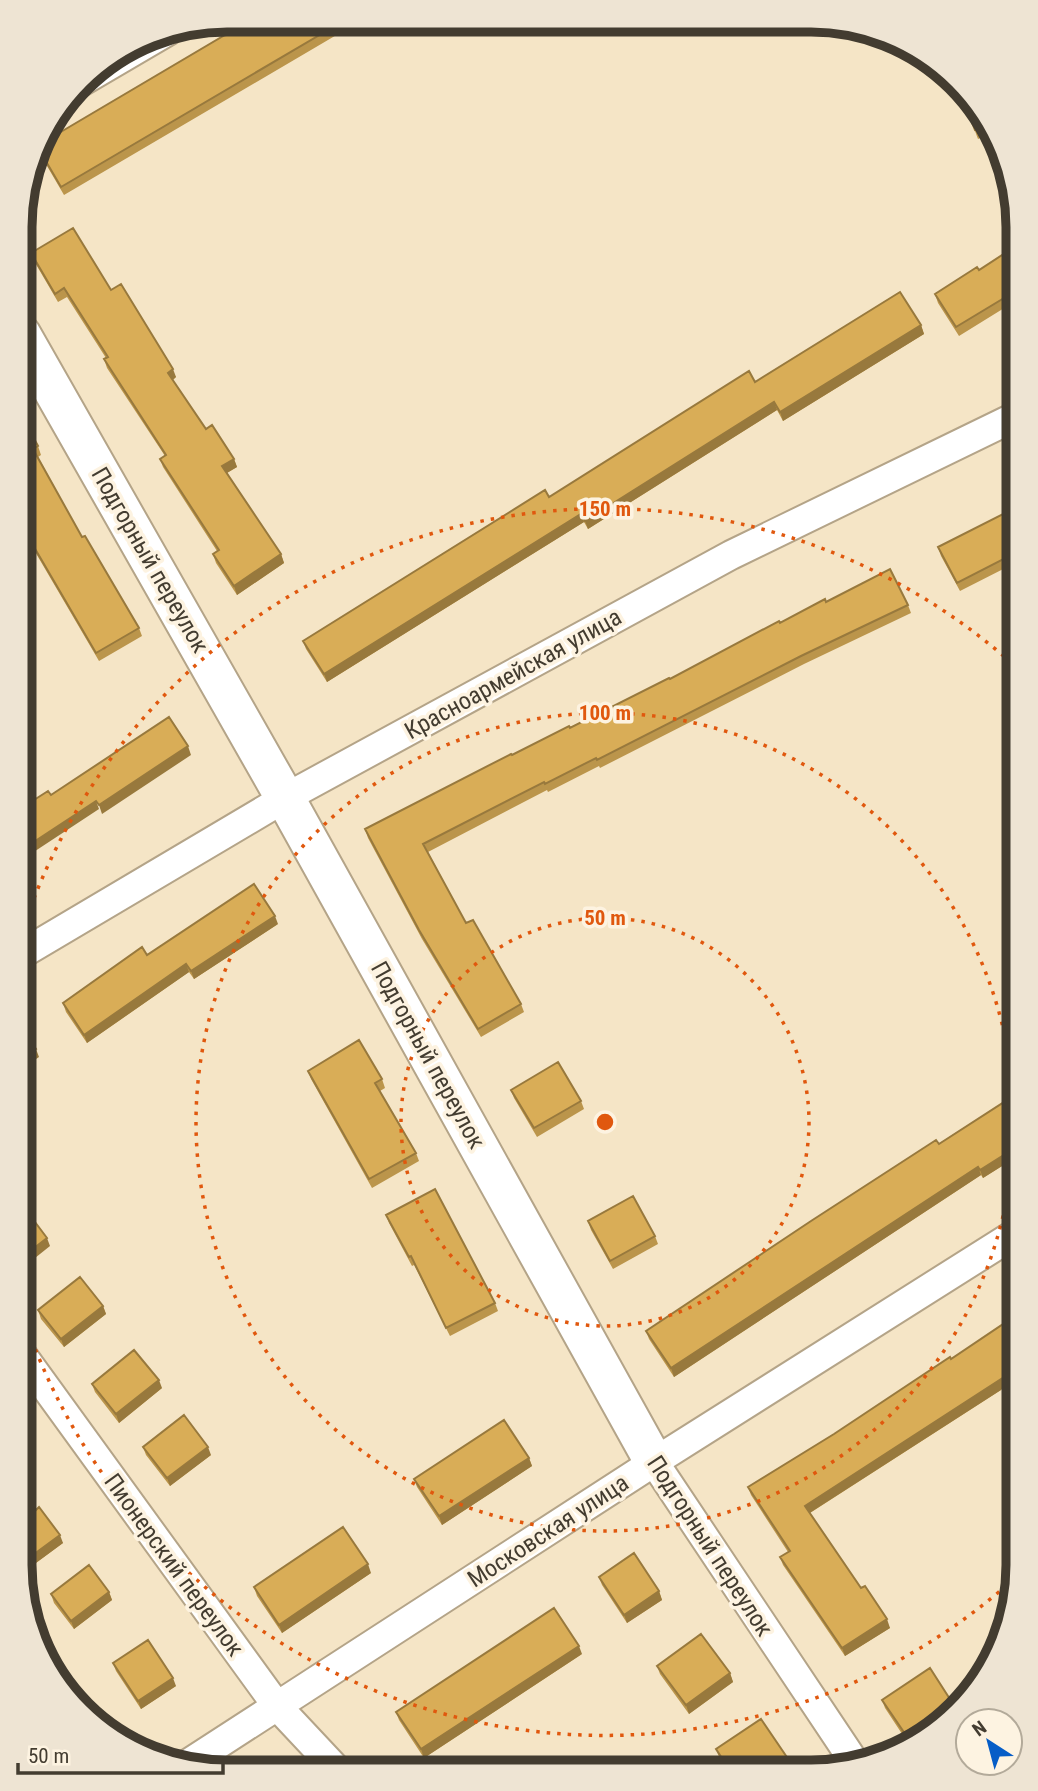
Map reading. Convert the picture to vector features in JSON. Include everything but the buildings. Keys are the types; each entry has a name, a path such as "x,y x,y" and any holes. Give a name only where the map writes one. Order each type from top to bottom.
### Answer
{"main road":[{"name":"Подгорный переулок","path":"32,353 285,798 654,1462"}],"street":[{"name":"Красноармейская улица","path":"32,948 285,798 731,555 1006,421"},
{"name":"Московская улица","path":"198,1757 654,1462 1006,1240"},
{"name":"Пионерский переулок","path":"32,1369 277,1706 328,1760"},
{"name":"Подгорный переулок","path":"654,1462 850,1756"}]}
